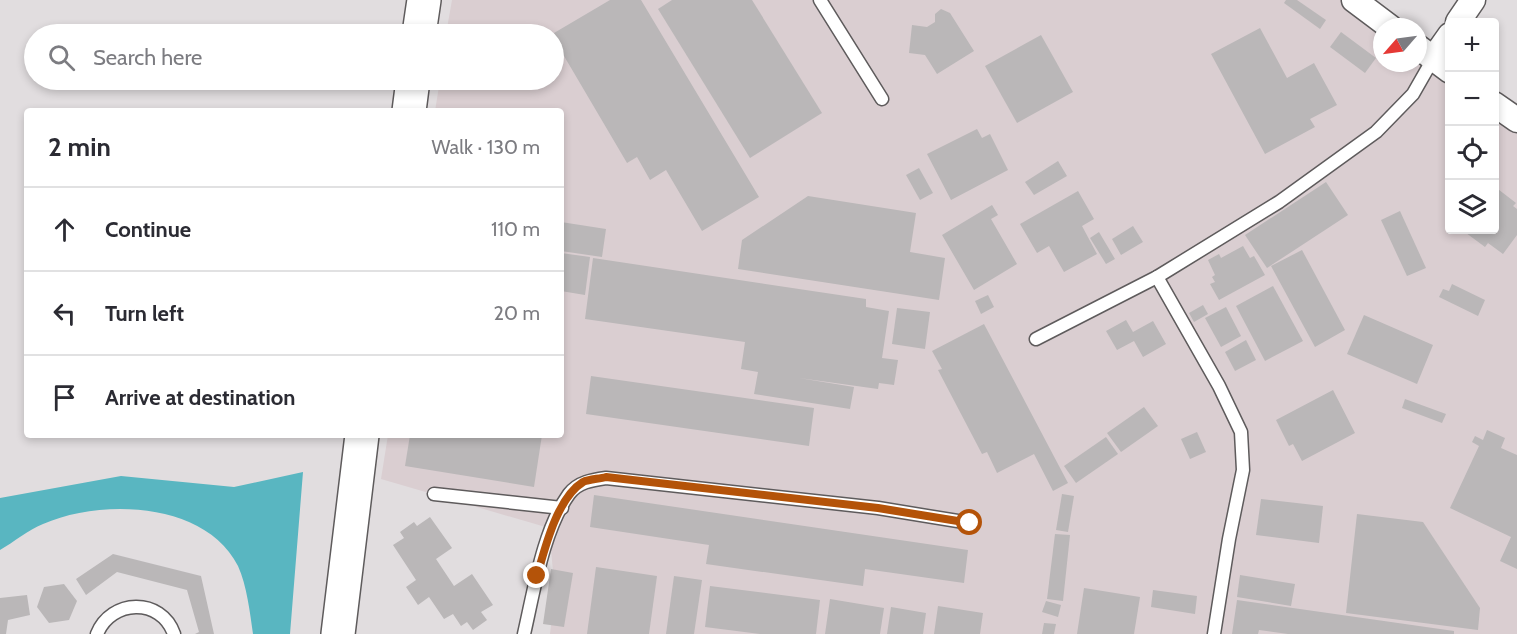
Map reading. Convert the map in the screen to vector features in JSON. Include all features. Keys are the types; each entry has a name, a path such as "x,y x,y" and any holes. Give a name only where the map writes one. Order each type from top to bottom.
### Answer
{"main road":[{"path":"420,24 424,0"},
{"path":"409,108 412,90"},
{"path":"338,634 362,438"}],"street":[{"path":"1354,0 1378,18"},
{"path":"1461,18 1473,0"},
{"path":"1434,59 1445,41"},
{"path":"1499,107 1517,120"}],"lane":[{"path":"820,0 882,99"},
{"path":"1036,339 1157,277 1279,202 1376,132 1413,94 1434,59"},
{"path":"1157,277 1219,386 1241,432 1243,470 1214,634"},
{"path":"524,634 547,542 570,493 585,481 606,477 878,508 970,523"},
{"path":"434,494 562,508"},
{"path":"97,634 101,625 111,615 123,608 137,606 151,609 163,616 174,634"}],"shaded area":[{"path":"452,0 1362,0 1375,18 1373,18 1373,72 1427,72 1427,51 1445,65 1445,234 1499,234 1499,106 1517,121 1517,634 550,634 555,593 549,528 381,479 388,438 564,438 564,108 435,108 438,90 564,90 564,24 448,24"}],"water":[{"path":"303,472 290,634 253,634 246,591 238,566 223,545 202,529 178,518 151,511 122,509 94,511 67,516 43,524 0,550 0,498 121,476 234,487"}],"building":[{"path":"610,0 641,0 759,197 702,231 666,170 650,180 637,157 627,163 564,56 564,27"},
{"path":"672,0 752,0 822,113 750,158 658,9"},
{"path":"1286,0 1297,0 1326,20 1320,29 1284,3"},
{"path":"941,9 950,13 974,51 937,74 925,55 909,53 912,25 927,27 935,22 935,14"},
{"path":"1260,28 1287,78 1314,63 1337,105 1310,119 1315,127 1265,154 1211,54"},
{"path":"1341,32 1373,56 1373,62 1365,73 1330,47"},
{"path":"1041,35 1073,92 1017,123 985,66"},
{"path":"977,129 982,138 990,134 1008,170 951,200 927,154"},
{"path":"1058,161 1067,176 1034,195 1025,182"},
{"path":"919,168 933,193 920,200 906,175"},
{"path":"1326,182 1348,215 1267,268 1245,235"},
{"path":"1499,190 1516,203 1513,206 1517,209 1517,235 1503,254 1488,243 1485,247 1467,234 1499,234"},
{"path":"1078,191 1094,219 1082,226 1097,254 1064,272 1049,246 1037,253 1020,224"},
{"path":"808,196 916,213 910,252 945,258 939,300 738,269 742,240"},
{"path":"992,205 998,215 991,219 1017,264 974,290 942,235"},
{"path":"1400,211 1426,268 1407,276 1381,220"},
{"path":"564,222 606,229 602,257 564,251"},
{"path":"1133,226 1143,242 1121,255 1112,239"},
{"path":"1099,232 1115,259 1106,264 1090,238"},
{"path":"1243,246 1250,258 1254,256 1265,275 1219,300 1210,284 1215,282 1212,277 1215,275 1208,260 1219,254 1221,258"},
{"path":"1302,250 1345,330 1315,347 1271,266"},
{"path":"564,253 590,257 585,295 564,292"},
{"path":"593,258 866,299 866,307 889,311 882,358 898,360 894,385 879,383 878,389 799,378 854,387 850,409 754,394 758,372 741,369 745,342 585,319"},
{"path":"1452,284 1485,300 1478,316 1439,297 1443,289 1449,291"},
{"path":"1273,286 1303,341 1265,361 1236,306"},
{"path":"988,295 994,307 981,314 975,301"},
{"path":"1203,305 1208,314 1194,322 1189,313"},
{"path":"1226,307 1241,336 1221,347 1205,318"},
{"path":"897,308 930,312 925,349 892,344"},
{"path":"1364,315 1433,345 1417,384 1347,354"},
{"path":"1126,320 1133,332 1153,321 1166,344 1143,357 1134,341 1117,350 1106,331"},
{"path":"984,324 1068,483 1053,491 1034,454 997,473 987,452 982,454 938,370 942,369 932,351"},
{"path":"1246,340 1256,360 1235,371 1225,352"},
{"path":"591,376 814,408 809,446 586,414"},
{"path":"1333,390 1355,433 1302,461 1293,444 1289,446 1276,420"},
{"path":"1405,399 1446,414 1442,423 1402,408"},
{"path":"1144,407 1158,426 1121,452 1107,433"},
{"path":"1487,430 1505,438 1501,448 1517,455 1517,569 1500,561 1511,537 1450,508 1479,446 1472,442 1475,436 1483,440"},
{"path":"1197,432 1206,452 1190,459 1181,439"},
{"path":"1106,437 1118,454 1076,483 1064,466"},
{"path":"410,438 542,438 534,487 405,466"},
{"path":"1062,494 1074,496 1068,532 1056,530"},
{"path":"594,495 968,550 964,583 865,569 863,586 706,564 709,545 590,527"},
{"path":"1261,499 1323,506 1319,543 1256,535"},
{"path":"1357,514 1423,522 1480,608 1478,630 1346,613"},
{"path":"430,517 452,548 436,559 454,586 472,574 493,605 481,612 487,620 473,630 467,622 461,626 453,614 444,619 429,597 418,605 406,587 416,580 393,545 404,538 400,532 414,522 417,526"},
{"path":"1055,534 1070,535 1063,601 1047,599"},
{"path":"113,554 201,576 214,634 195,634 199,632 187,590 117,572 86,595 76,579"},
{"path":"596,567 657,576 649,634 587,634"},
{"path":"551,569 573,573 564,627 543,624"},
{"path":"1240,575 1295,584 1291,606 1237,597"},
{"path":"674,576 702,580 694,634 666,634"},
{"path":"64,584 77,601 69,620 49,623 37,607 44,587"},
{"path":"710,586 820,600 816,634 760,634 705,627"},
{"path":"1084,588 1140,597 1134,634 1077,634"},
{"path":"1153,590 1197,596 1195,614 1151,607"},
{"path":"27,595 30,615 8,620 6,634 0,634 0,598"},
{"path":"830,599 884,608 880,634 825,634"},
{"path":"1237,600 1454,631 1454,634 1288,634 1259,630 1258,634 1232,634"},
{"path":"1046,601 1061,605 1058,617 1042,612"},
{"path":"938,606 983,613 980,634 934,634"},
{"path":"891,607 926,613 923,634 887,634"},
{"path":"1044,623 1056,624 1054,634 1042,634"}],"route":[{"path":"537,576 547,542 570,493 585,481 606,477 878,508 970,523"}]}
